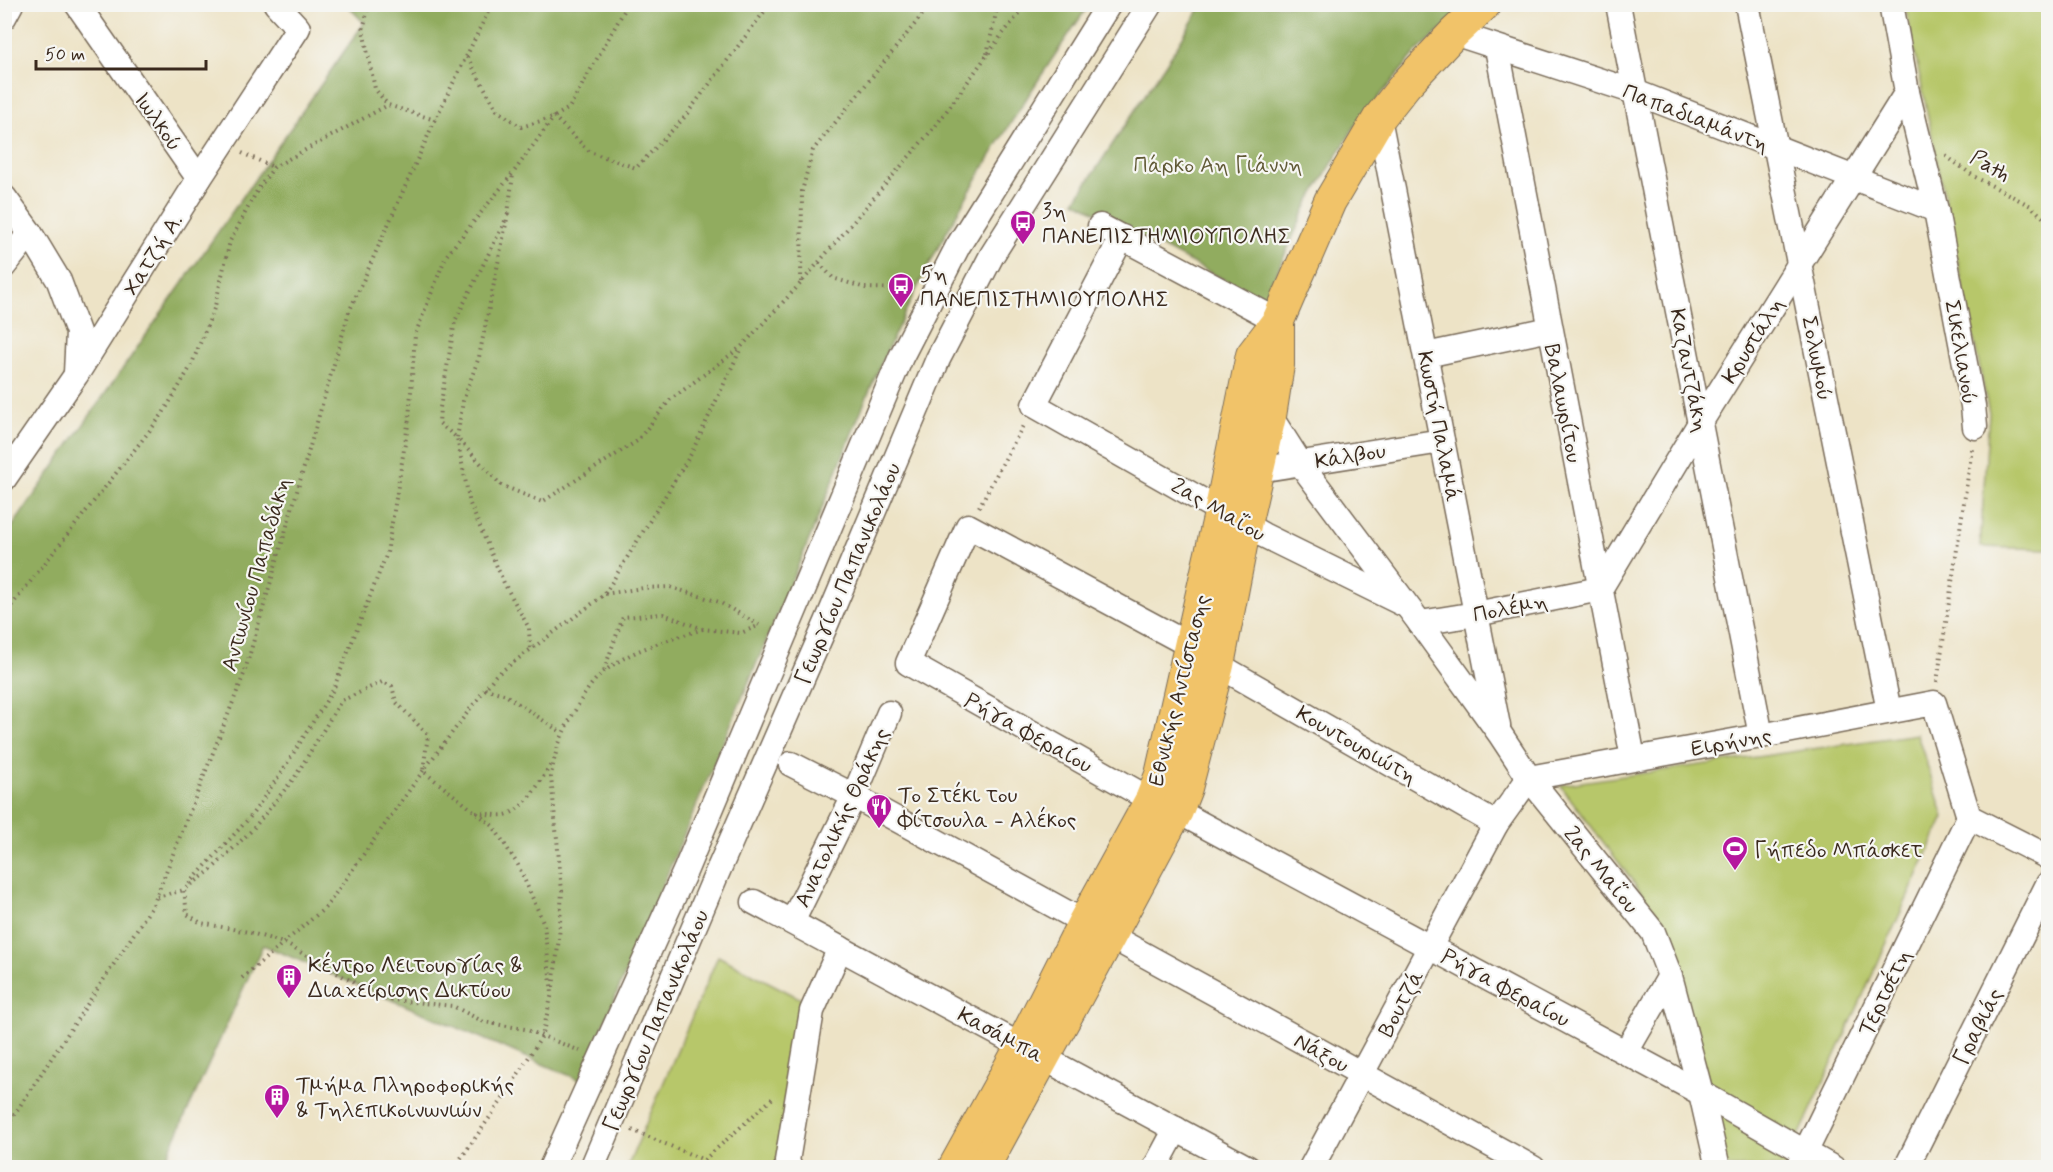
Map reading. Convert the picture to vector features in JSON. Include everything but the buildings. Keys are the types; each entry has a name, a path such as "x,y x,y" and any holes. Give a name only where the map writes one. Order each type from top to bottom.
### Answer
{"main road":[{"name":"Εθνικής Αντίστασης","path":"983,1167 1033,1052 1164,805 1194,761 1218,665 1252,355 1278,321 1330,201 1379,118 1406,84 1485,4"},
{"name":"Εθνικής Αντίστασης","path":"1164,805 1161,775 1191,646 1233,517 1258,470 1278,365 1278,321"},
{"name":"Εθνικής Αντίστασης","path":"954,1167 1033,1052"}],"street":[{"path":"4,17 11,4"},
{"name":"Ιωλκού","path":"77,4 199,179"},
{"name":"Χατζή Α.","path":"4,479 76,375 199,179 298,28 276,4"},
{"name":"Γεωργίου Παπανικολάου","path":"551,1167 686,869 901,357 958,246 1109,4"},
{"name":"Γεωργίου Παπανικολάου","path":"592,1167 938,359 992,255 1150,4"},
{"name":"Καζαντζάκη","path":"1618,4 1761,736"},
{"name":"Σολωμού","path":"1747,4 1889,711"},
{"name":"Σικελιανού","path":"1891,4 1907,92 1936,210 1975,427"},
{"name":"Παπαδιαμάντη","path":"1454,33 1635,92 1936,210"},
{"name":"Βαλαωρίτου","path":"1497,48 1633,759"},
{"name":"Κρυστάλη","path":"1600,589 1907,92"},
{"name":"Κωστή Παλαμά","path":"1379,118 1500,734"},
{"path":"4,197 30,232 59,281 78,332 76,375"},
{"path":"1100,226 1278,321"},
{"path":"4,266 30,232"},
{"path":"1034,405 1122,237"},
{"path":"1426,355 1550,329"},
{"name":"2ας Μαΐου","path":"1034,405 1414,615"},
{"name":"2ας Μαΐου","path":"1270,416 1300,463 1414,615 1529,778 1653,933 1670,976 1718,1167"},
{"name":"Κάλβου","path":"1258,470 1442,441"},
{"path":"968,526 1191,646"},
{"name":"Ρήγα Φεραίου","path":"968,526 908,663 1164,805 1701,1093 1801,1160 1833,1167"},
{"name":"Πολέμη","path":"1414,615 1476,614 1600,589"},
{"name":"Κουντουριώτη","path":"1218,665 1496,824"},
{"path":"1934,703 1969,817 2049,857"},
{"name":"Ειρήνης","path":"1529,778 1934,703"},
{"name":"Ανατολικής Θράκης","path":"792,922 854,796 889,713"},
{"name":"Νάξου","path":"791,764 854,796 1533,1167"},
{"name":"Βουτζά","path":"1311,1167 1496,824 1529,778"},
{"name":"Τερτσέτη","path":"1801,1160 1969,817"},
{"name":"Γραβιάς","path":"1906,1167 2049,884"},
{"name":"Κασάμπα","path":"754,902 1248,1167"},
{"path":"790,1167 787,1161 812,1011 840,948"},
{"path":"1626,1052 1670,976"},
{"path":"1155,1167 1176,1129"}],"path":[{"path":"369,4 363,30 375,89 388,105 435,120"},
{"name":"Αντωνίου Παπαδάκη","path":"4,1130 153,905 244,674 349,312 435,120 492,4"},
{"path":"466,56 497,110 521,128 554,117 569,108 628,4"},
{"path":"554,117 590,152 636,168 683,119 770,4"},
{"path":"801,283 802,191 813,150 931,4"},
{"path":"986,56 998,4"},
{"path":"508,214 455,321 439,423 457,438 501,485 542,502 637,441 670,400 741,347 819,263 937,124 1027,4"},
{"path":"4,615 162,415 191,366 215,306 230,241 258,189 274,167 388,105"},
{"path":"554,117 513,173 447,255 415,335 409,419 387,553 333,690 251,816 184,890 187,914 201,923 248,932 284,943 383,999 453,1006 484,1022 525,1029 601,1059"},
{"name":"Path","path":"1917,134 1975,177 2031,206 2049,222"},
{"path":"222,144 274,167"},
{"path":"513,173 508,214 478,357 463,401 457,438 470,504 504,583 529,628 530,649"},
{"path":"819,263 832,278 865,288 935,291"},
{"path":"242,978 326,907 423,771 495,676 604,595 691,454 741,347"},
{"path":"968,526 1034,405"},
{"name":"Σικελιανού","path":"1934,703 1975,427"},
{"path":"604,595 643,588 670,587 719,602 783,638"},
{"path":"604,671 623,617 663,614 703,629 741,633 760,625"},
{"path":"454,1167 502,1100 542,1036 552,993 559,938 562,891 551,777 553,760 562,733 585,694 604,671 638,651 703,629"},
{"path":"156,897 184,890 211,870 252,830 295,777 341,701 360,691 382,682 392,686 396,702 428,735 423,771"},
{"path":"485,689 504,694 562,733"},
{"path":"475,812 505,815 518,810 540,782 553,760"},
{"path":"423,771 493,826 518,865 544,924 552,993"},
{"path":"612,1122 704,1160 802,1072"}],"green space":[{"path":"347,5 1089,5 1033,88 980,173 908,306 864,403 811,535 580,1080 263,945 162,1167 5,1168 5,537 364,23"},
{"name":"Πάρκο Αη Γιάννη","path":"1202,5 1470,5 1417,51 1355,126 1308,203 1264,301 1075,201"},
{"path":"1905,5 2048,5 2048,549 1980,547 1989,413"},
{"path":"1917,734 1944,817 1785,1167 1722,1167 1669,929 1560,785"},
{"path":"718,956 807,1002 782,1167 627,1168"}],"place":[{"name":"3η ΠΑΝΕΠΙΣΤΗΜΙΟΥΠΟΛΗΣ","path":"1023,246"},
{"name":"5η ΠΑΝΕΠΙΣΤΗΜΙΟΥΠΟΛΗΣ","path":"901,309"},
{"name":"Το Στέκι του Φίτσουλα - Αλέκος","path":"879,830"},
{"name":"Γήπεδο Μπάσκετ","path":"1735,872"},
{"name":"Κέντρο Λειτουργίας & Διαχείρισης Δικτύου","path":"289,1000"},
{"name":"Τμήμα Πληροφορικής & Τηλεπικοινωνιών","path":"277,1120"}]}
